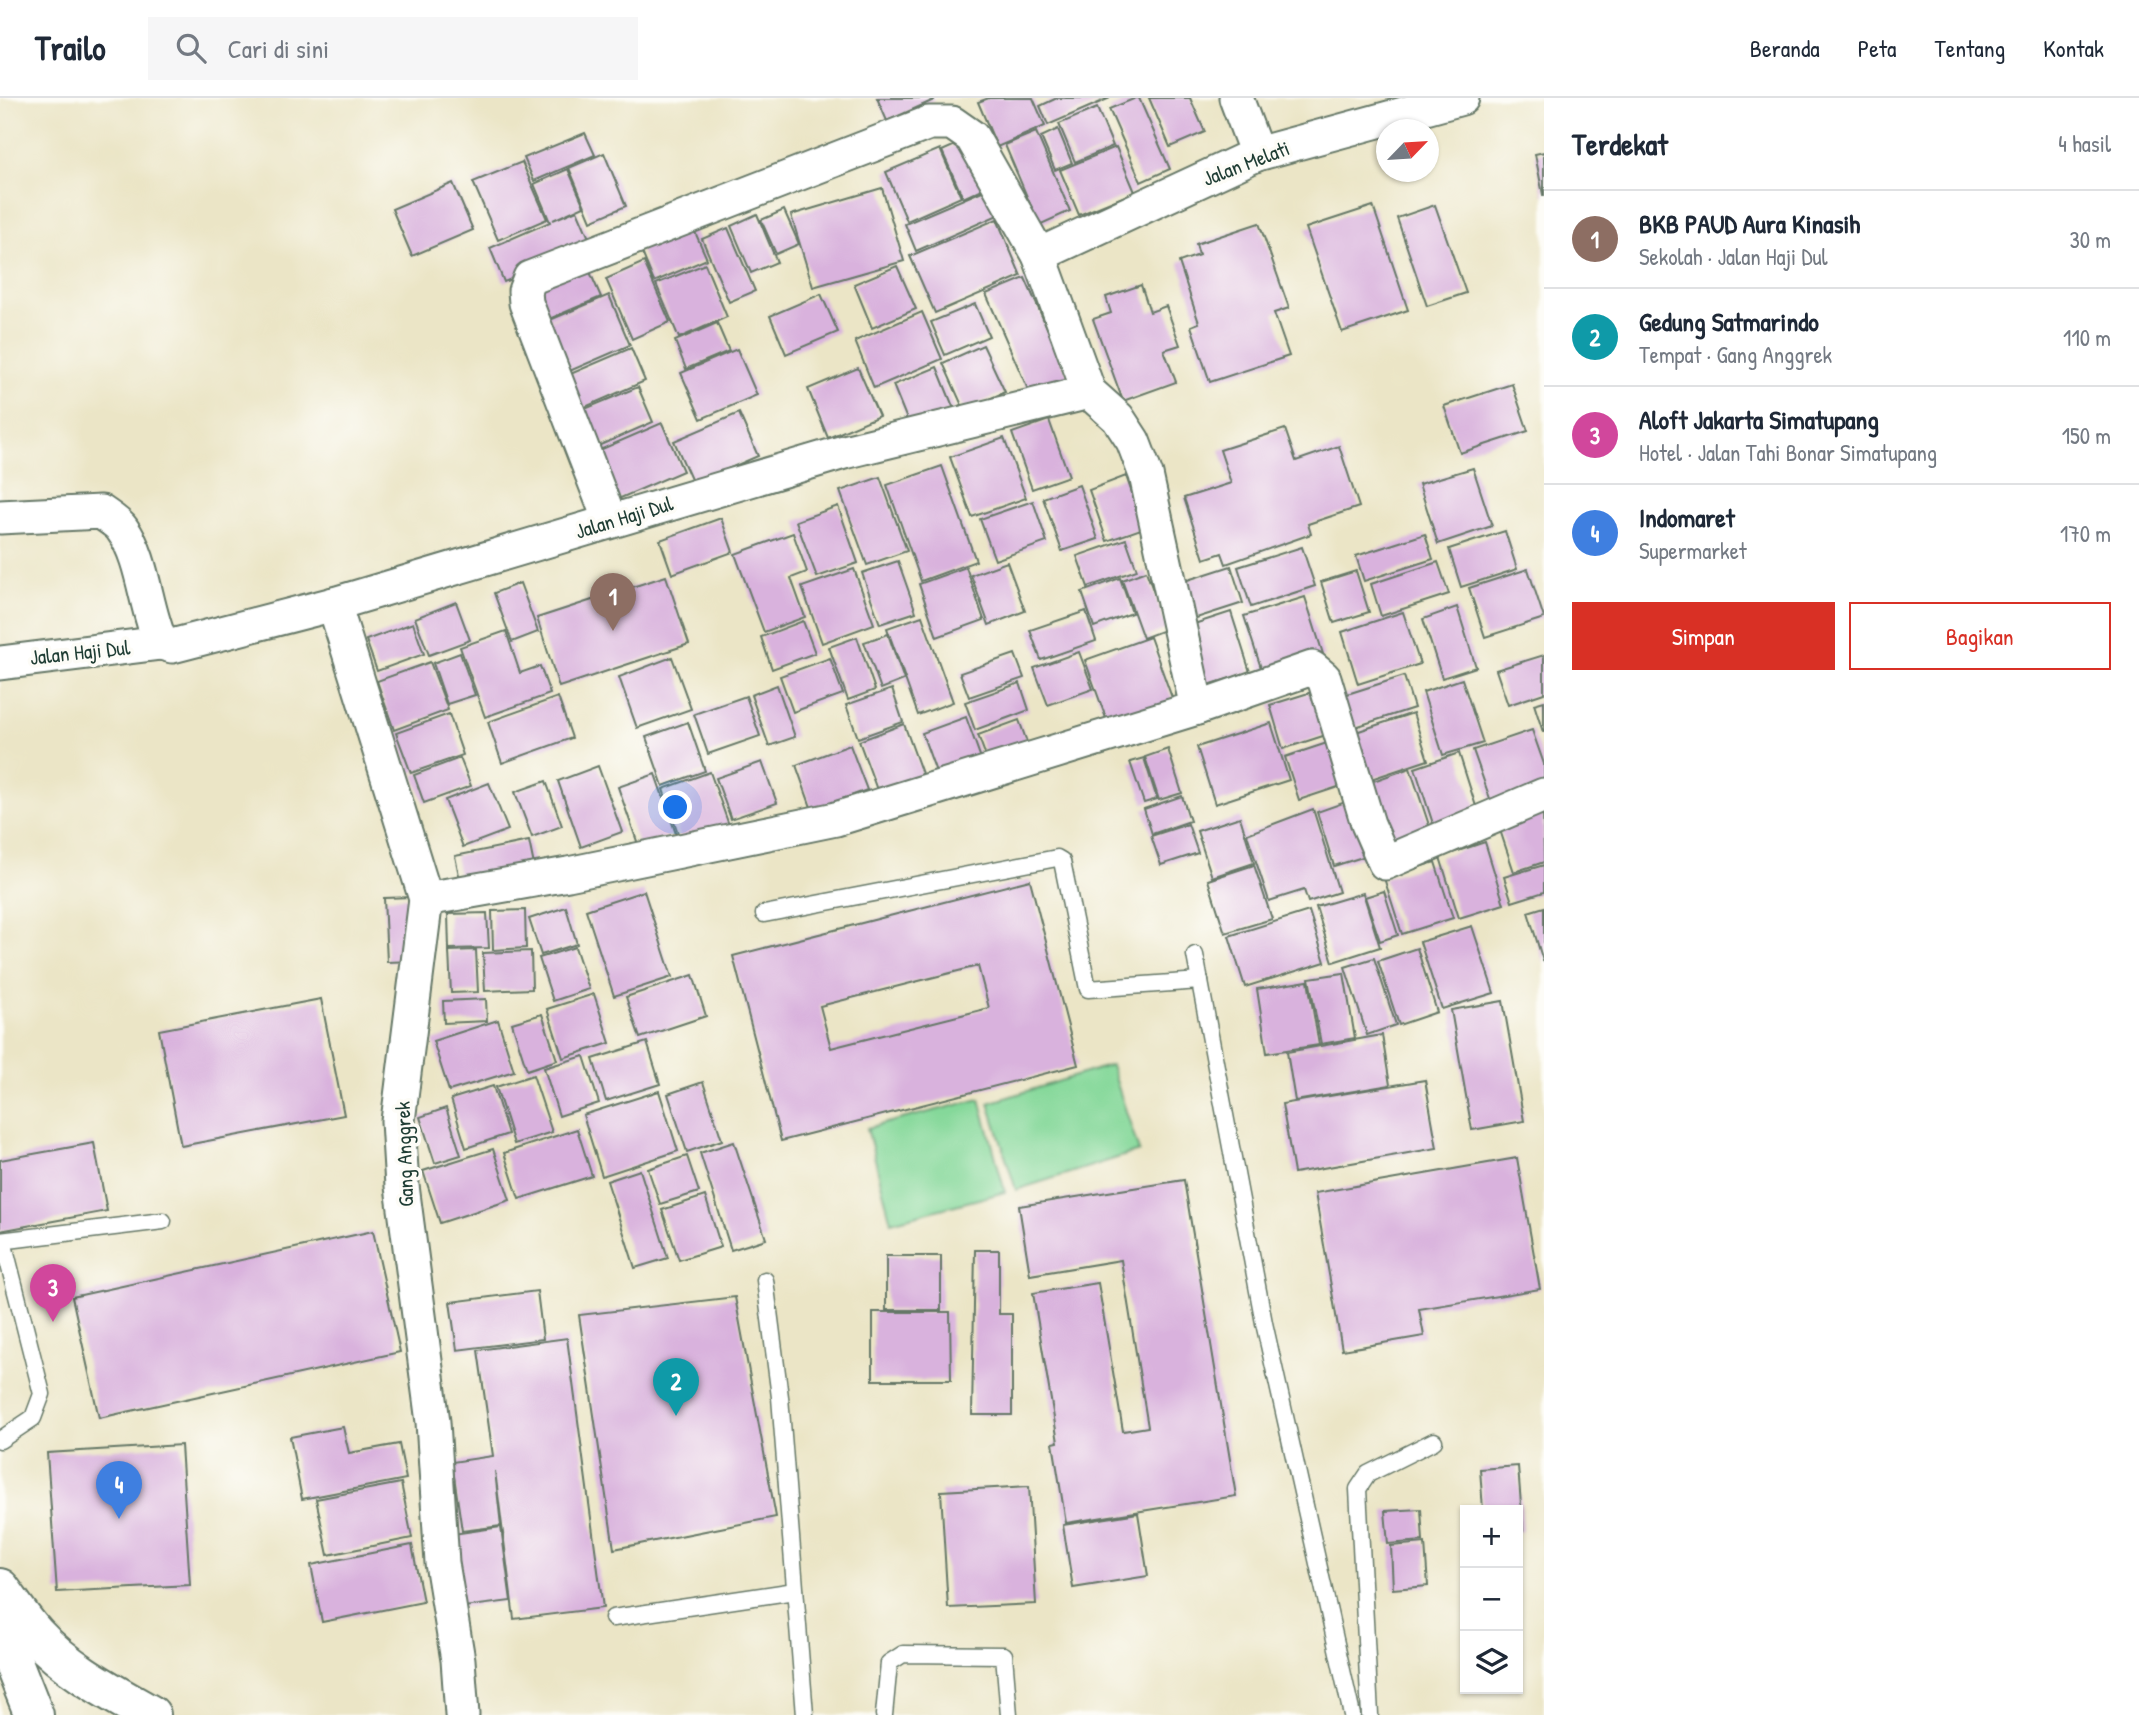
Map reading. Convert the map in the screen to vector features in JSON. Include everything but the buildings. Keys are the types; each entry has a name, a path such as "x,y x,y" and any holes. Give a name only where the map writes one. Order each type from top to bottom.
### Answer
{"highway":[{"path":"0,1588 37,1636 60,1657 79,1672 151,1715"},
{"path":"0,1629 34,1715"}],"street":[{"path":"1236,98 1257,154"},
{"name":"Jalan Melati","path":"1039,255 1257,154 1462,98"},
{"path":"610,522 526,303 525,291 530,278 929,123 953,123 972,137 1039,255 1088,392 1118,418 1133,441 1146,475 1197,708"},
{"name":"Jalan Haji Dul","path":"0,663 161,643 172,646 334,604 844,452 1088,392"},
{"name":"Jalan Haji Dul","path":"0,517 101,512 122,528 133,552 161,643"},
{"name":"Gang Anggrek","path":"334,604 426,899 398,1121 402,1186 433,1422 442,1563 458,1660 462,1715"},
{"path":"426,899 568,874 836,819 1197,708 1312,668 1319,670 1324,678 1368,824 1385,863 1544,795"}],"lane":[{"path":"764,914 1057,858 1062,861 1088,989 1200,981"},
{"path":"1195,955 1264,1323 1352,1715"},
{"path":"0,1440 33,1418 42,1394 1,1241 163,1221"},
{"path":"765,1280 780,1397 805,1715"},
{"path":"1370,1715 1358,1489 1368,1474 1434,1441"},
{"path":"613,1618 795,1591"},
{"path":"884,1715 889,1663 903,1654 1004,1655 1009,1715"}],"green space":[{"path":"1111,1065 1139,1151 1016,1190 989,1103"},
{"path":"980,1099 1005,1192 891,1222 867,1128"}],"place":[{"name":"BKB PAUD Aura Kinasih","path":"613,631"},
{"name":"Aloft Jakarta Simatupang","path":"53,1322"},
{"name":"Gedung Satmarindo","path":"676,1416"},
{"name":"Indomaret","path":"119,1519"}]}
